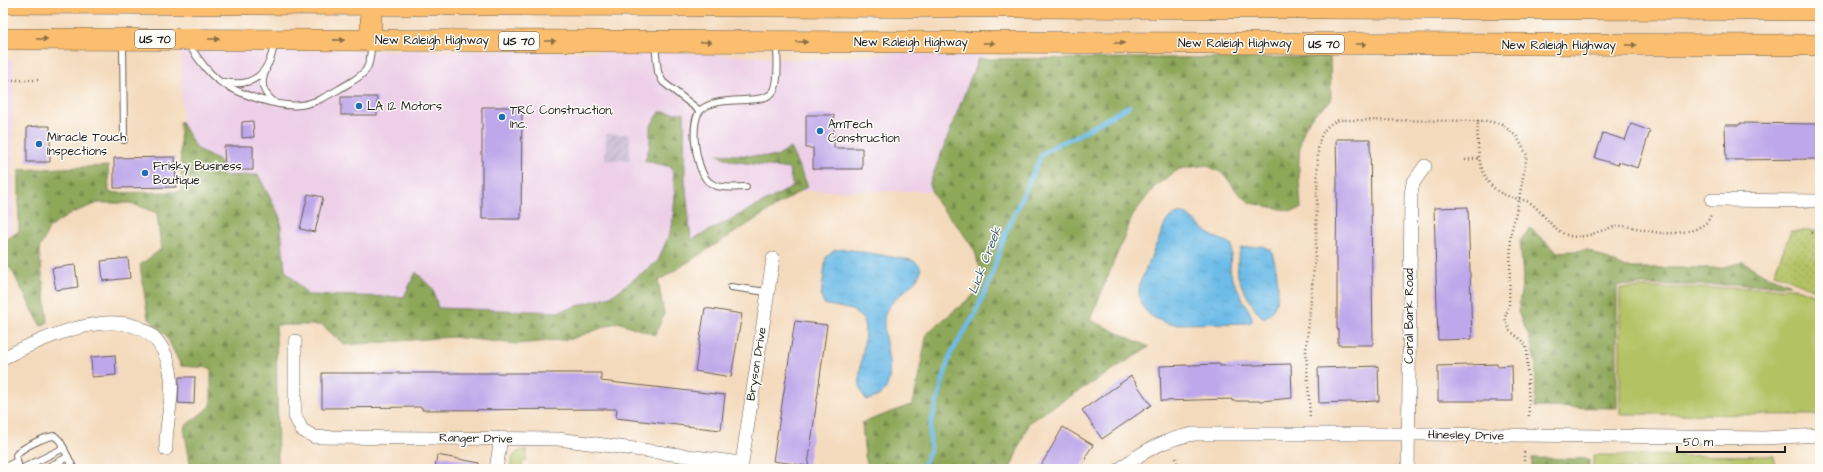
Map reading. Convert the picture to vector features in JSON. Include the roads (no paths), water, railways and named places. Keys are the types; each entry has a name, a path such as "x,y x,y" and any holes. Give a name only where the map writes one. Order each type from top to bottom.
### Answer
{"highway":[{"path":"3,3 1571,6 1820,10"},
{"path":"371,4 371,40"},
{"name":"New Raleigh Highway","path":"3,39 1820,46"}],"street":[{"name":"Coral Bark Road","path":"1408,469 1411,194 1413,184 1425,166"},
{"path":"1712,205 1820,201"},
{"name":"Bryson Drive","path":"741,466 773,259"},
{"path":"3,358 39,340 67,330 94,324 118,323 137,327 160,344 167,357 170,372 166,449"},
{"name":"Ranger Drive","path":"296,341 295,416 302,430 315,437 558,439 741,466"},
{"name":"Hinesley Drive","path":"1120,469 1139,454 1160,443 1194,434 1408,434 1764,438 1820,435"},
{"path":"496,469 501,438"}],"lane":[{"path":"185,39 210,73 222,83 238,91 276,103 294,106 312,103 359,77 369,67 371,61 371,40"},
{"path":"275,39 273,54 262,82 263,90 276,103"},
{"path":"123,40 124,140"},
{"path":"655,41 658,72 663,82 700,111"},
{"path":"746,187 725,188 715,186 708,182 697,160 695,125 700,111 717,102 761,98 773,92 776,88 777,81 778,42"},
{"path":"210,73 223,81 235,84 249,81 259,76 268,66"},
{"path":"731,287 767,292"},
{"path":"64,448 21,469 17,461 18,453 48,437 55,436 64,448 71,468"},
{"path":"44,469 68,457"},
{"path":"3,468 17,461"}],"water":[{"path":"1182,213 1187,215 1212,236 1230,243 1232,246 1230,270 1232,278 1252,317 1252,321 1249,323 1170,324 1162,322 1150,315 1145,310 1140,299 1140,283 1166,222 1170,217"},
{"path":"1263,246 1271,250 1276,267 1278,286 1275,305 1271,312 1264,318 1253,306 1238,276 1238,258 1241,248"},
{"path":"845,249 911,260 919,265 921,271 918,277 896,299 885,314 884,325 889,364 887,387 880,395 867,400 862,393 860,384 865,328 863,319 852,310 824,304 821,297 826,257 835,250"}],"waterway":[{"name":"Lick Creek","path":"922,469 930,451 930,427 950,355 974,316 988,285 1006,232 1042,154 1129,106"}],"place":[{"name":"LA 12 Motors","path":"359,106"},
{"name":"TRC Construction, Inc.","path":"502,117"},
{"name":"AmTech Construction","path":"820,131"},
{"name":"Miracle Touch Inspections","path":"39,144"},
{"name":"Frisky Business Boutique","path":"145,173"}]}
